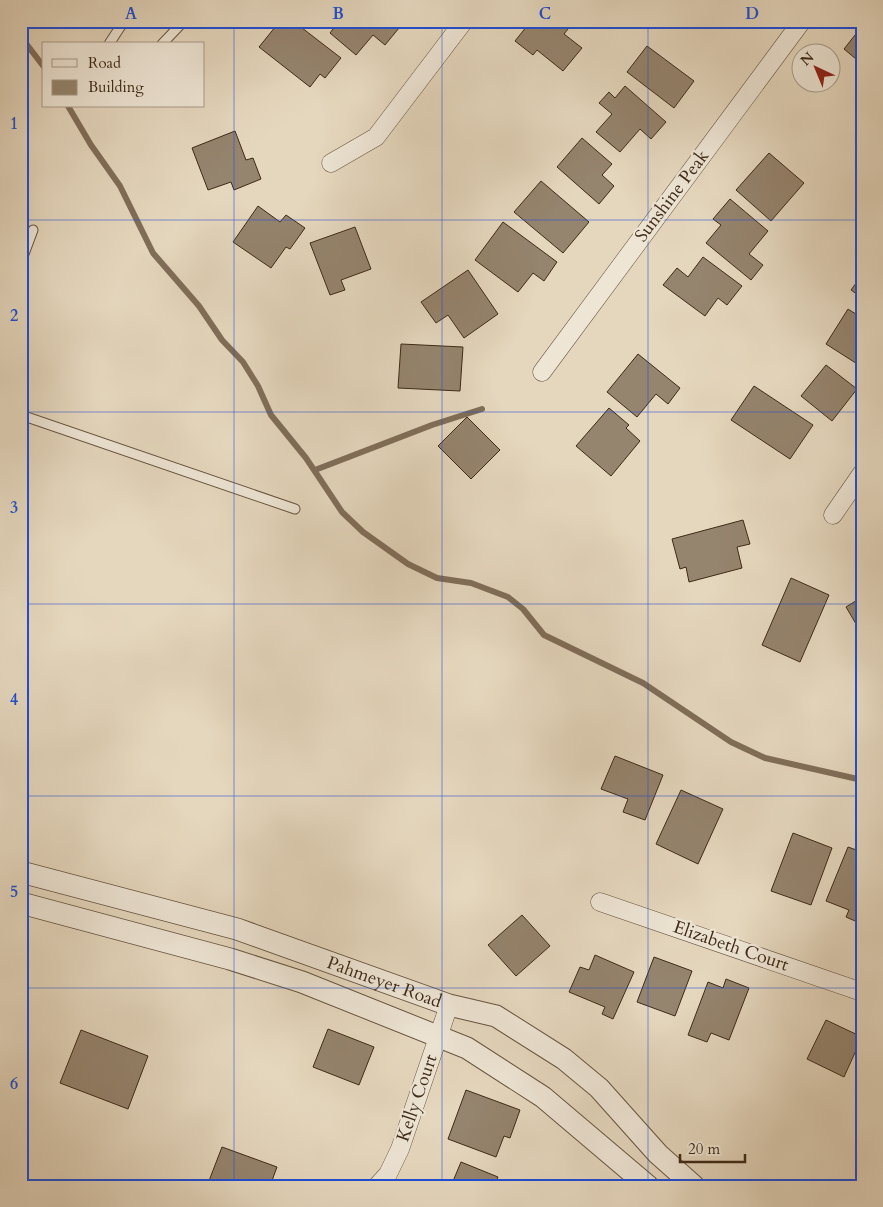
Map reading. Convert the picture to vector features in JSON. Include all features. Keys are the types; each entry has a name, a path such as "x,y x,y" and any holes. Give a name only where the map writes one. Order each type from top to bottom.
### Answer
{"street":[{"path":"331,163 376,137 464,21"},
{"name":"Sunshine Peak","path":"542,372 802,21"},
{"path":"833,515 862,473"},
{"name":"Pahmeyer Road","path":"21,872 237,929 449,1005 496,1016 564,1059 598,1088 658,1154 694,1186"},
{"name":"Elizabeth Court","path":"600,902 862,992"},
{"name":"Pahmeyer Road","path":"21,903 239,962 366,1006 467,1048 536,1092 648,1186"},
{"name":"Kelly Court","path":"377,1186 388,1174 400,1149 449,1005"}],"lane":[{"path":"110,42 124,21"},
{"path":"164,42 184,21"},
{"path":"21,262 33,230"},
{"path":"21,415 295,509"}],"building":[{"path":"280,21 293,21 341,58 325,78 320,74 310,87 259,47"},
{"path":"339,21 390,21 399,28 385,45 373,35 356,55 330,33"},
{"path":"531,21 549,21 552,24 555,21 568,21 572,24 564,34 582,48 563,71 537,50 533,55 515,41"},
{"path":"859,30 862,33 862,64 844,49"},
{"path":"647,46 694,81 674,108 627,72"},
{"path":"625,86 666,122 651,139 640,129 620,152 596,132 612,114 599,103 609,92 615,98"},
{"path":"235,131 246,160 253,158 261,179 234,190 231,182 208,190 192,148"},
{"path":"582,138 612,164 602,175 614,186 599,204 557,167"},
{"path":"769,153 804,183 771,221 736,190"},
{"path":"541,181 589,222 563,253 514,212"},
{"path":"730,199 768,231 749,254 763,265 751,280 706,243 721,225 713,219"},
{"path":"258,206 280,222 286,215 305,228 290,249 286,247 271,268 233,242"},
{"path":"503,222 557,262 544,281 533,273 518,292 475,260"},
{"path":"355,227 371,269 341,280 345,290 330,295 310,243"},
{"path":"703,257 742,286 727,305 718,298 705,316 663,285 677,268 688,277"},
{"path":"468,270 498,314 464,338 448,315 436,323 421,302"},
{"path":"862,275 862,298 851,290"},
{"path":"848,309 862,318 862,367 826,344"},
{"path":"401,344 463,347 460,391 398,388"},
{"path":"638,354 680,388 668,404 656,394 637,417 607,392"},
{"path":"826,365 857,389 832,421 801,396"},
{"path":"754,386 813,425 790,459 731,420"},
{"path":"609,408 629,425 626,428 640,441 611,476 576,446"},
{"path":"467,417 500,450 471,479 438,446"},
{"path":"743,520 750,544 737,547 742,568 689,582 686,567 680,569 672,539"},
{"path":"791,578 829,595 800,662 762,645"},
{"path":"862,597 862,634 846,607"},
{"path":"615,756 663,775 645,820 623,812 628,799 601,789"},
{"path":"681,790 723,809 698,864 656,844"},
{"path":"793,833 832,848 811,905 771,891"},
{"path":"848,847 862,852 862,924 846,917 849,910 826,901"},
{"path":"522,915 550,946 516,976 488,945"},
{"path":"595,955 634,972 613,1019 602,1014 605,1007 569,992 580,967 589,970"},
{"path":"654,957 692,971 675,1016 637,1002"},
{"path":"726,979 749,988 729,1040 711,1033 707,1042 688,1035 708,982 723,988"},
{"path":"826,1020 862,1037 844,1077 807,1059"},
{"path":"328,1029 374,1047 359,1085 313,1067"},
{"path":"81,1030 148,1056 128,1109 60,1083"},
{"path":"466,1090 520,1110 510,1138 504,1136 496,1157 448,1139"},
{"path":"222,1147 277,1167 270,1186 251,1182 250,1186 207,1186"},
{"path":"461,1162 498,1177 494,1186 451,1186"}],"waterway":[{"path":"21,37 42,64"},
{"path":"69,108 91,145 120,186 153,253 199,306 222,340 243,362 258,386 271,415 306,458 342,512 363,532 408,564 437,578 471,583 508,597 523,609 544,635 643,683 731,742 765,758 862,780"},
{"path":"315,470 432,425 482,409"}]}
